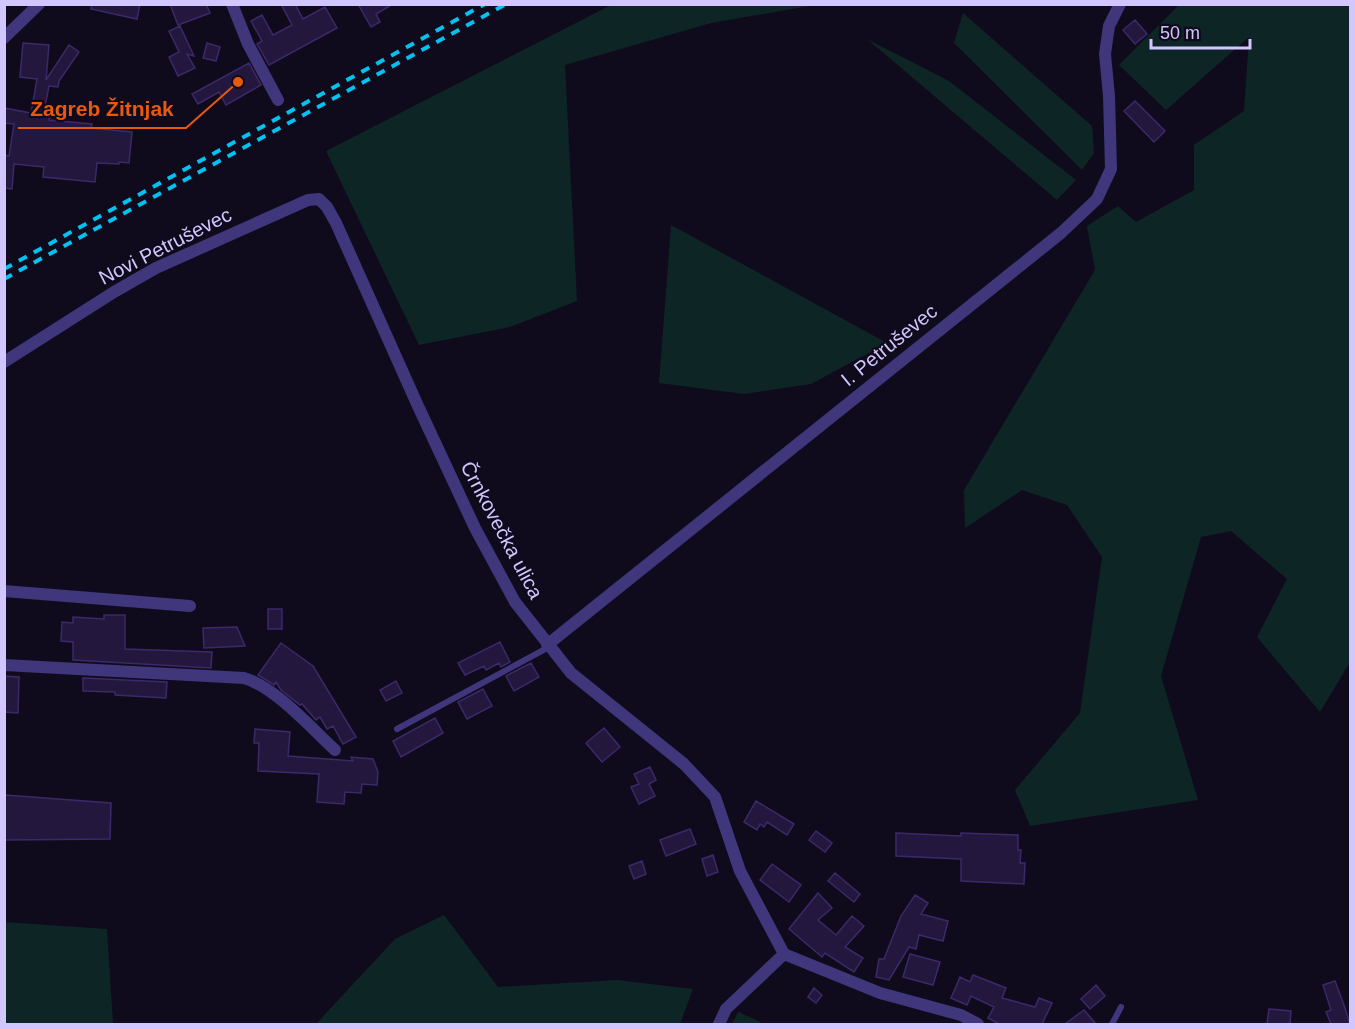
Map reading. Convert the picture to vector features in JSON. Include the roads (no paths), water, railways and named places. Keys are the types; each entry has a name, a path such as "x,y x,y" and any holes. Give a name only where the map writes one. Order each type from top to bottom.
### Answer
{"street":[{"path":"4,38 39,4"},
{"path":"232,4 248,44 278,100"},
{"name":"I. Petruševec","path":"548,646 1061,233 1097,199 1111,169 1109,96 1105,54 1109,26 1120,4"},
{"name":"Novi Petruševec","path":"4,362 156,268 308,200 319,200"},
{"name":"Črnkovečka ulica","path":"319,200 327,207 336,223 475,528 515,602 571,673 684,764 715,796 740,872 784,954"},
{"path":"4,591 190,606"},
{"path":"4,664 244,678 254,681 270,692 335,750"},
{"path":"720,1024 726,1009 784,954 880,993 961,1015 978,1024"}],"lane":[{"path":"397,729 548,646"},
{"path":"1112,1024 1121,1007"}],"railway":[{"path":"4,269 485,4"},
{"path":"4,279 506,4"}],"place":[{"name":"Zagreb Žitnjak","path":"238,82"}]}
